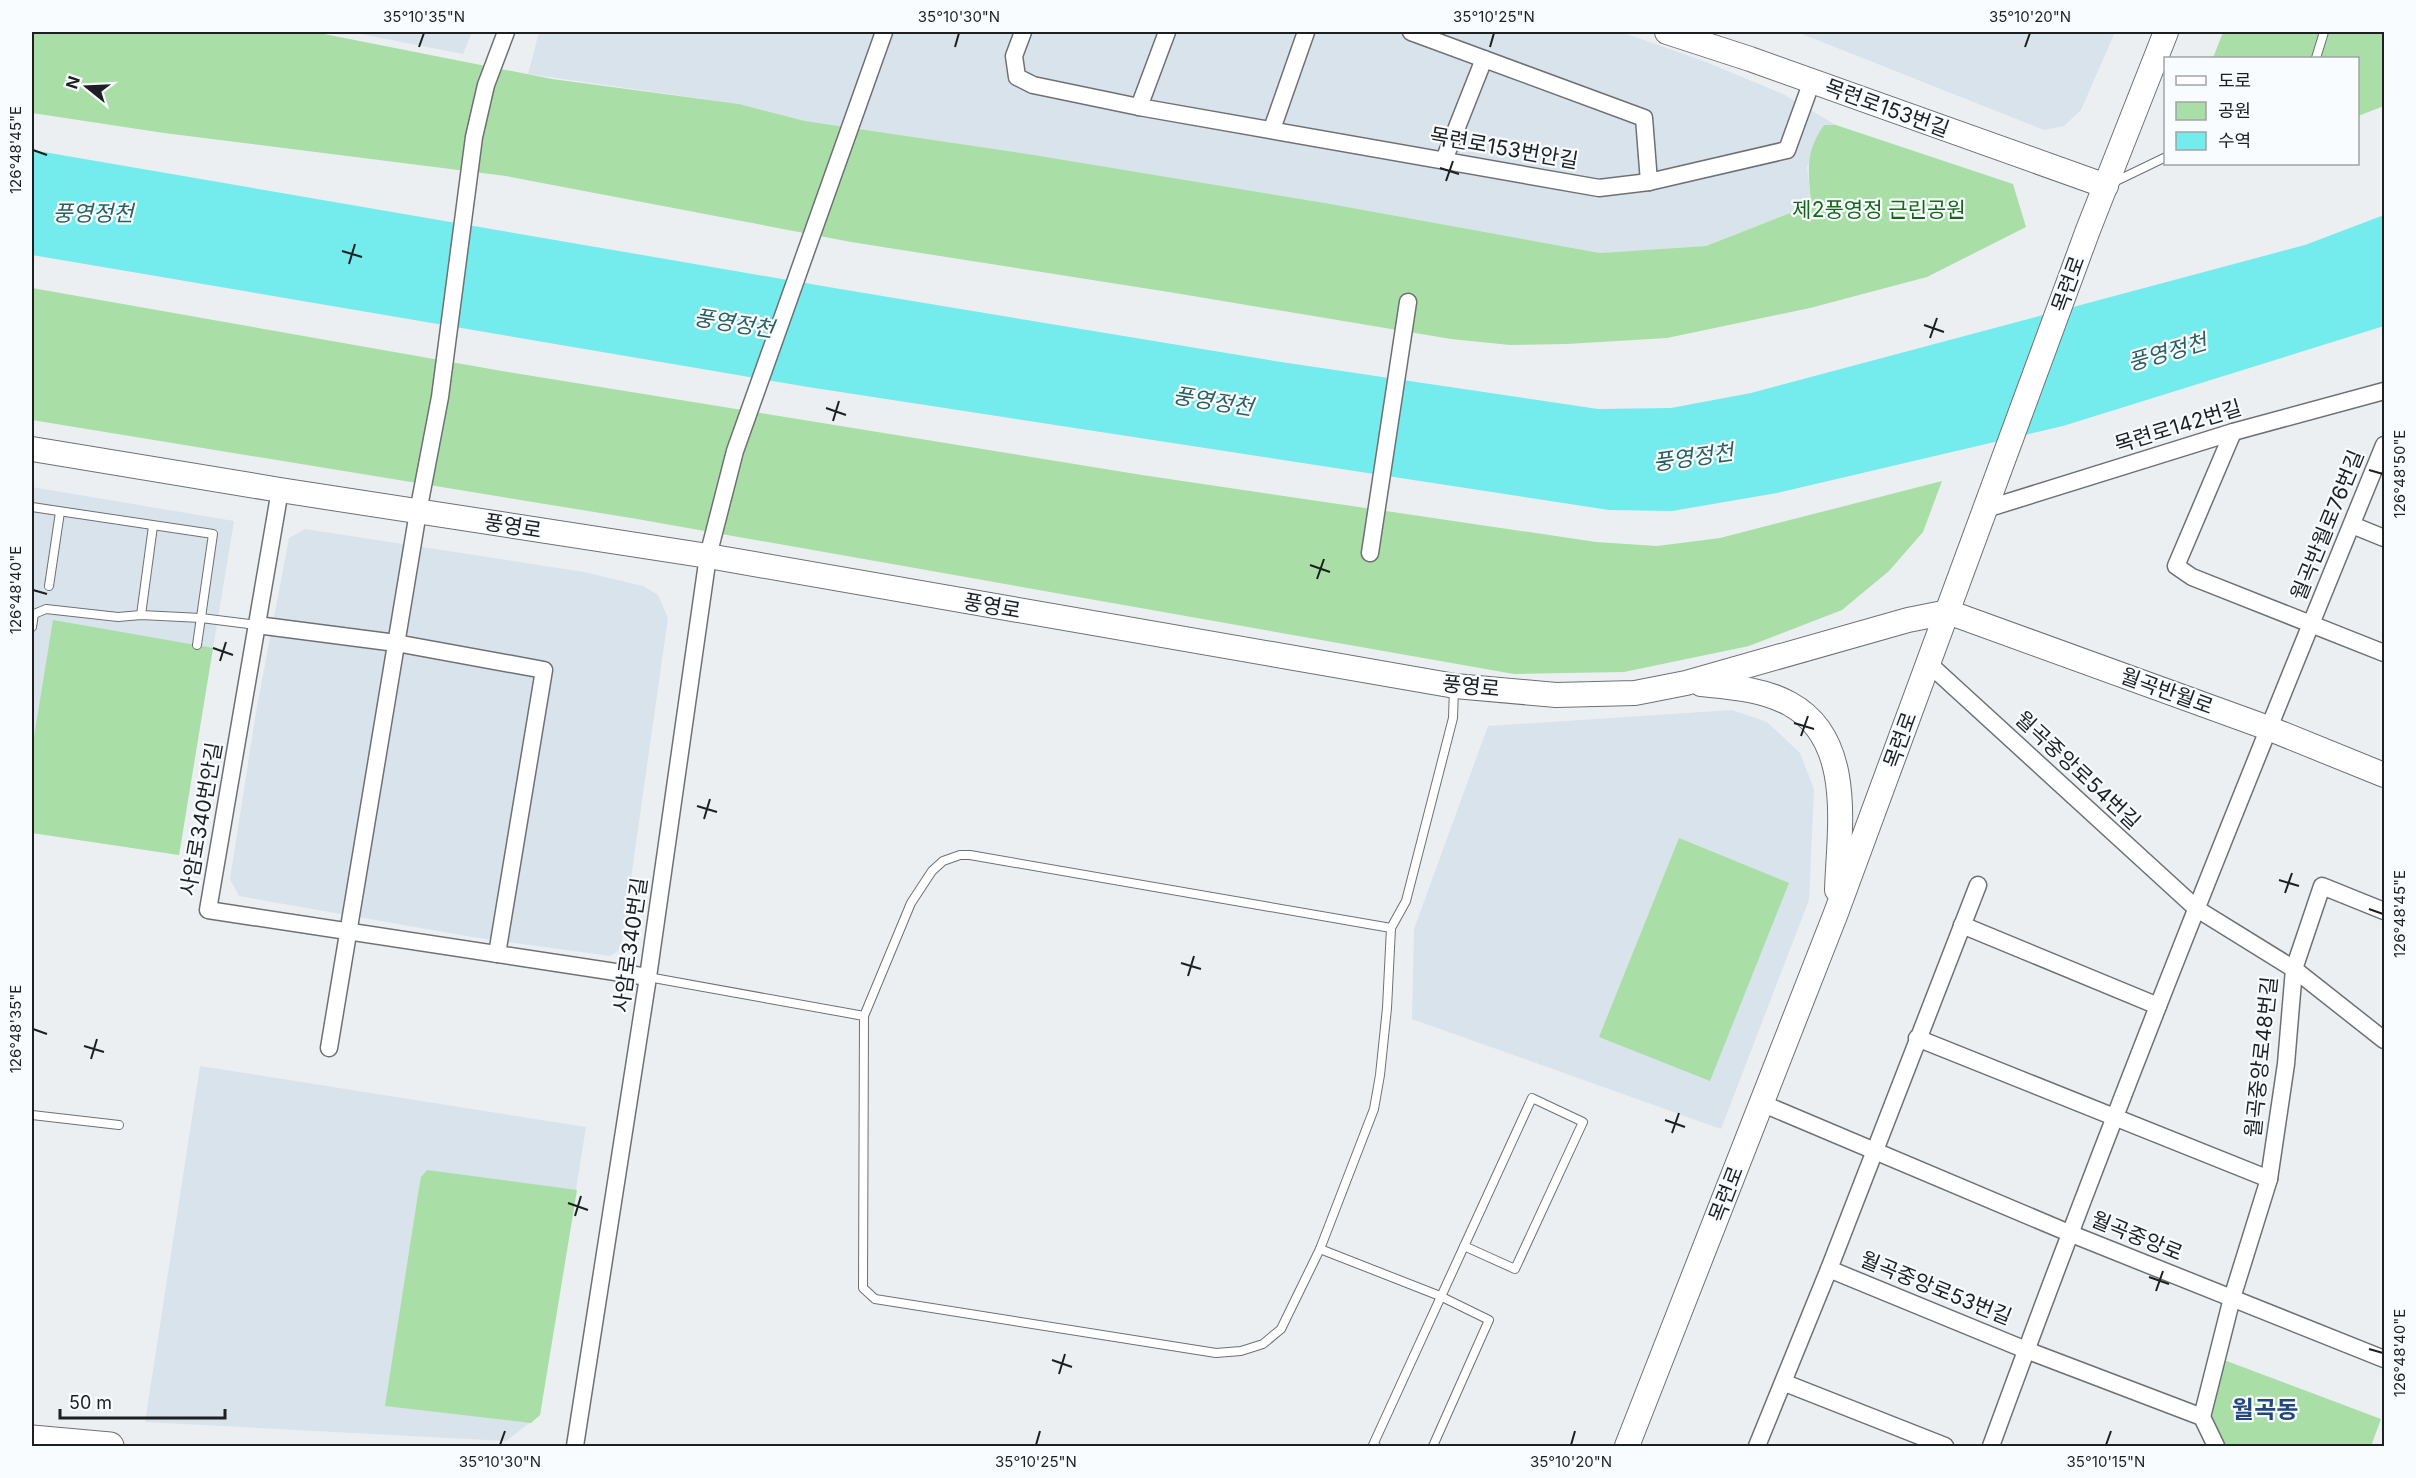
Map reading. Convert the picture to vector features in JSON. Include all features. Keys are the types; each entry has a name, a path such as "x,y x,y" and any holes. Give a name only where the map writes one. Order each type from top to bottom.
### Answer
{"main road":[{"name":"목련로153번길","path":"1667,32 2106,186"},
{"name":"목련로","path":"1627,1446 1836,913 2088,231 2166,32"},
{"name":"풍영로","path":"32,449 418,512 708,556 1455,686 1556,695 1635,693 1686,682 1908,620 1948,612"},
{"name":"월곡반월로","path":"1948,612 2268,728 2385,775"},
{"path":"1686,682 1744,689 1789,704 1809,717 1826,742 1839,780 1840,816 1836,913"},
{"path":"32,1439 110,1446"}],"street":[{"path":"329,1048 418,512 440,397 474,137 486,85 506,32"},
{"name":"사암로340번길","path":"575,1446 648,977 708,556 735,451 884,32"},
{"name":"목련로153번안길","path":"1023,32 1014,56 1017,77 1033,85 1139,107 1599,188 1649,182 1787,150 1812,81"},
{"path":"1139,107 1167,32"},
{"path":"1272,129 1306,32"},
{"path":"1411,32 1644,118 1649,182"},
{"path":"1444,159 1484,58"},
{"path":"1370,553 1407,302"},
{"name":"목련로142번길","path":"1986,509 2233,432 2385,391"},
{"name":"월곡반월로76번길","path":"2233,432 2176,566 2192,577 2311,623"},
{"name":"월곡반월로76번길","path":"2268,728 2385,445"},
{"name":"사암로340번안길","path":"280,490 208,910 648,977"},
{"path":"2352,525 2385,538"},
{"path":"2311,623 2385,653"},
{"path":"257,625 396,643 544,670 497,954"},
{"name":"월곡중앙로54번길","path":"1928,663 2197,909 2294,969 2385,1040"},
{"path":"2069,1233 2268,728"},
{"path":"1757,1446 1785,1383 1978,885"},
{"name":"월곡중앙로48번길","path":"2202,1417 2232,1298 2269,1179 2286,1064 2294,969 2322,886 2385,910"},
{"path":"1962,925 2158,1006"},
{"path":"1917,1038 2269,1179"},
{"name":"월곡중앙로","path":"1761,1103 2069,1233 2385,1359"},
{"name":"월곡중앙로53번길","path":"1991,1446 2069,1233"},
{"name":"월곡중앙로53번길","path":"1829,1269 2026,1350"},
{"path":"2026,1350 2202,1417 2216,1446"},
{"path":"1785,1383 1945,1446"}],"lane":[{"path":"2316,57 2324,32"},
{"path":"2106,186 2164,158"},
{"path":"32,507 213,534 197,645"},
{"path":"49,586 60,512"},
{"path":"141,615 153,526"},
{"path":"32,627 34,614 46,609 117,617 141,615 201,618 257,625"},
{"path":"1391,928 995,859 960,855 943,861 932,871 911,903 864,1016 863,1288 875,1299 1216,1353 1241,1351 1263,1344 1281,1329 1320,1249 1374,1109 1386,1019 1391,928 1406,901 1453,718 1455,686"},
{"path":"648,977 864,1016"},
{"path":"1376,1446 1373,1445 1440,1296 1532,1098 1583,1122 1515,1269 1464,1245"},
{"path":"32,1114 119,1125"},
{"path":"1320,1249 1440,1296 1490,1320 1433,1446"}],"shaded area":[{"path":"350,32 472,32 463,54"},
{"path":"539,32 1621,32 1706,62 1783,94 1836,125 1824,125 1807,167 1811,201 1803,208 1706,246 1600,253 1325,203 1034,155 805,121 739,104 528,74"},
{"path":"1797,32 2115,32 2081,110 2064,126 2044,130"},
{"path":"32,487 234,521 179,855 32,833"},
{"path":"305,529 584,572 643,586 658,595 668,618 621,949 610,956 472,937 239,896 230,879 256,712 289,538"},
{"path":"1732,710 1767,722 1800,753 1814,789 1809,900 1721,1129 1412,1019 1414,929 1488,726"},
{"path":"200,1066 586,1127 540,1415 506,1441 145,1422"}],"green space":[{"name":"제2풍영정 근린공원","path":"32,32 314,32 552,79 739,104 805,121 1034,155 1325,203 1600,253 1706,246 1803,208 1811,201 1809,162 1814,144 1824,125 1836,125 2013,184 2026,227 1927,277 1810,308 1667,338 1510,345 1451,339 851,242 506,176 164,133 32,113"},
{"path":"2223,32 2384,32 2384,106 2359,116 2359,57 2213,57"},
{"path":"32,288 502,371 1142,475 1596,542 1657,546 1720,538 1942,481 1923,532 1889,571 1842,610 1749,646 1624,672 1514,674 637,519 32,420"},
{"path":"53,620 213,648 179,855 32,833 32,749"},
{"path":"1679,838 1789,883 1710,1081 1599,1037"},
{"path":"427,1170 577,1190 540,1415 531,1423 385,1406 421,1177"},
{"path":"2224,1360 2381,1419 2371,1446 2222,1446 2209,1415"}],"water":[{"name":"풍영정천","path":"32,150 840,289 1281,362 1598,409 1671,408 1751,393 2305,245 2384,215 2384,326 2063,426 1777,493 1672,511 1609,510 808,387 32,255"}],"district":[{"name":"월곡동","path":"2265,1409"}]}
